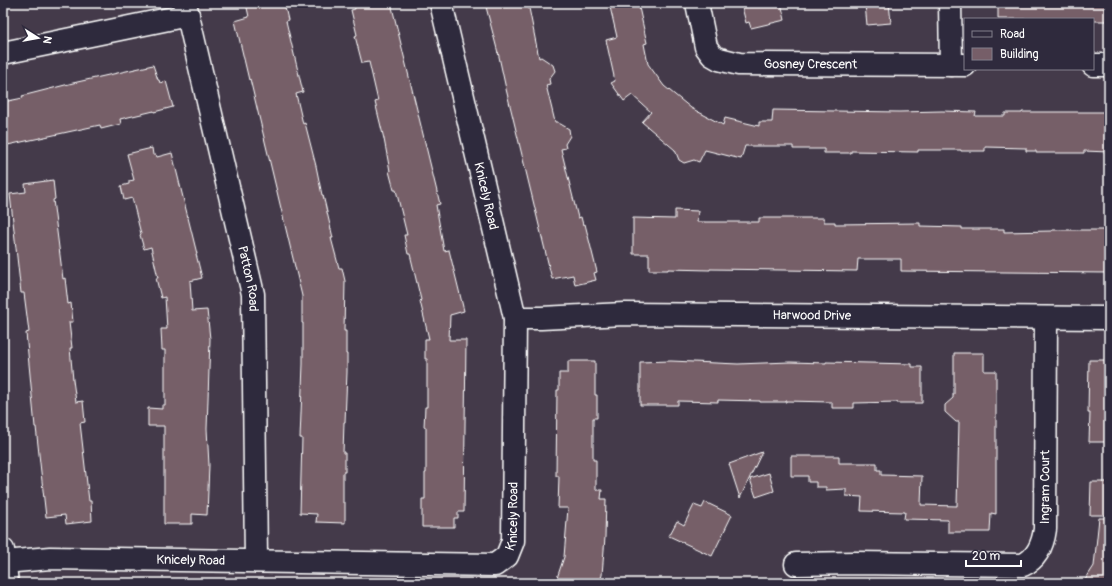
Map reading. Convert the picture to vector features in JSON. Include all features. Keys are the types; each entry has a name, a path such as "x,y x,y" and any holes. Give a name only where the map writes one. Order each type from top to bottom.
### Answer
{"street":[{"name":"Knicely Road","path":"5,565 50,558 495,565 507,556 512,541 515,318 441,3"},
{"name":"Gosney Crescent","path":"697,3 706,47 719,59 728,62 739,64 958,65"},
{"path":"950,3 958,65"},
{"path":"3,53 186,9"},
{"name":"Patton Road","path":"186,9 253,294 256,561"},
{"path":"1094,65 1109,65"},
{"name":"Harwood Drive","path":"515,318 624,314 1109,318"},
{"name":"Ingram Court","path":"796,564 854,563 914,565 1023,565 1035,558 1042,544 1045,529 1046,318"}],"building":[{"path":"246,3 284,3 288,20 286,21 303,92 296,94 303,124 305,123 316,166 333,238 331,238 339,268 342,268 345,281 344,331 346,331 347,372 343,453 345,453 345,472 343,472 343,503 345,503 345,523 316,522 317,514 300,513 302,438 300,438 303,364 302,296 235,21 249,17"},
{"path":"354,3 391,3 440,204 436,205 444,251 449,250 464,311 450,315 449,340 466,340 464,512 458,512 458,518 454,518 454,527 422,527 422,499 425,499 426,473 426,427 424,427 425,407 427,407 427,359 425,359 425,339 429,339 410,254 408,254 404,235 407,235 396,190 394,190 389,171 384,139 375,102 378,101 369,62 362,63 355,36 357,35 351,10 355,9"},
{"path":"485,3 505,3 506,7 521,3 528,3 539,58 541,57 553,65 555,71 549,79 550,84 546,85 555,122 569,129 570,136 565,144 566,148 561,149 578,218 581,217 583,225 585,224 597,272 594,273 596,280 575,285 573,275 552,279"},
{"path":"627,3 638,3 647,43 644,44 648,64 664,86 691,108 723,125 725,118 759,126 759,122 772,122 773,110 976,112 975,116 1005,116 1005,113 1022,112 1107,112 1107,116 1109,116 1109,152 1084,151 1084,153 1036,153 1036,151 1026,151 1026,148 985,147 985,151 918,150 918,152 851,151 851,153 824,153 824,149 793,149 793,146 745,146 741,159 705,150 699,162 694,160 684,163 679,160 675,150 642,122 651,112 632,95 624,101 611,83 615,81 606,40 617,37 610,7"},
{"path":"741,3 781,3 785,20 751,28 749,22 746,23"},
{"path":"889,3 891,23 867,25 865,4"},
{"path":"998,3 1108,3 1108,21 1094,21 1094,18 998,18"},
{"path":"153,65 160,83 166,81 173,107 120,119 121,124 101,129 100,125 3,146 3,102 23,98 22,96 73,83"},
{"path":"152,148 153,155 156,155 157,157 172,153 202,278 190,281 192,311 207,310 210,339 207,429 209,465 207,515 192,514 192,524 164,524 164,426 148,426 148,408 162,409 162,405 165,405 165,350 162,350 161,329 167,329 165,297 161,298 151,247 144,249 132,198 124,200 121,186 129,184 129,181 134,180 127,154"},
{"path":"53,180 55,199 53,200 63,279 65,278 68,304 71,303 73,322 69,322 72,348 70,348 73,380 76,402 83,401 85,422 80,423 89,501 91,501 92,521 66,524 65,515 46,517 35,427 26,333 29,332 24,293 21,293 10,194 26,192 25,184"},
{"path":"675,210 698,211 697,222 759,222 759,218 824,218 824,222 835,222 835,224 920,223 920,226 962,227 962,229 1004,229 1004,232 1109,230 1109,273 901,271 901,259 858,259 857,271 710,269 649,270 649,254 633,254 633,218 675,219"},
{"path":"954,353 984,353 984,371 996,371 996,514 991,513 990,532 948,532 948,520 904,519 905,512 861,511 862,497 846,496 846,489 826,490 826,487 816,487 816,482 808,482 808,476 791,476 791,456 839,456 839,463 877,463 877,470 881,470 881,475 922,476 921,505 957,506 959,422 956,422 945,412 945,405 953,398 954,394"},
{"path":"1089,360 1109,360 1109,442 1089,442"},
{"path":"568,361 595,361 597,418 593,418 593,460 596,460 596,490 602,490 601,499 606,499 602,575 599,583 572,583 557,578 564,557 568,508 558,508 559,476 556,476 557,390 559,390 559,373 568,373"},
{"path":"671,361 738,364 826,362 912,364 912,367 922,367 922,403 854,403 854,408 832,408 832,402 760,402 718,400 718,402 678,401 678,405 640,405 640,362"},
{"path":"762,452 740,498 729,464"},
{"path":"769,473 774,491 756,497 750,479"},
{"path":"1091,482 1109,482 1109,515 1090,515"},
{"path":"705,502 732,515 712,556 669,536 677,521 684,525 694,505 702,508"},
{"path":"1099,518 1109,518 1109,583 1083,583 1094,566"}]}
